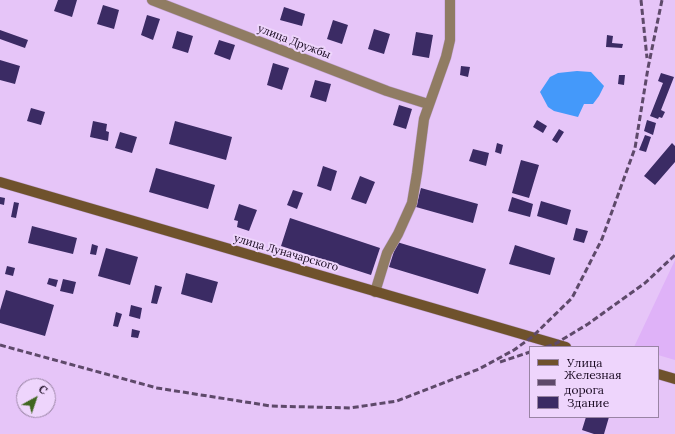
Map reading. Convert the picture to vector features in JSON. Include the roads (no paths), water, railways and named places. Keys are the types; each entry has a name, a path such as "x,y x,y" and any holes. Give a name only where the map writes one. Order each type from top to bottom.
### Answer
{"street":[{"name":"улица Дружбы","path":"152,0 387,91 428,104"},
{"path":"375,292 387,253 398,234 412,203 424,119 428,104 446,57 450,40 450,0"},
{"name":"улица Луначарского","path":"0,182 563,346"},
{"path":"659,374 675,379"}],"water":[{"path":"577,71 591,72 604,86 593,104 584,104 578,117 554,111 548,107 540,92 550,77 558,73"}],"railway":[{"path":"641,0 647,58"},
{"path":"0,345 157,388 271,406 350,408 397,401 479,369 514,350 532,337 572,298 602,239 635,148 648,68 662,0"},
{"path":"549,346 555,344 588,324 645,283 675,255"},
{"path":"500,362 529,352"}]}
